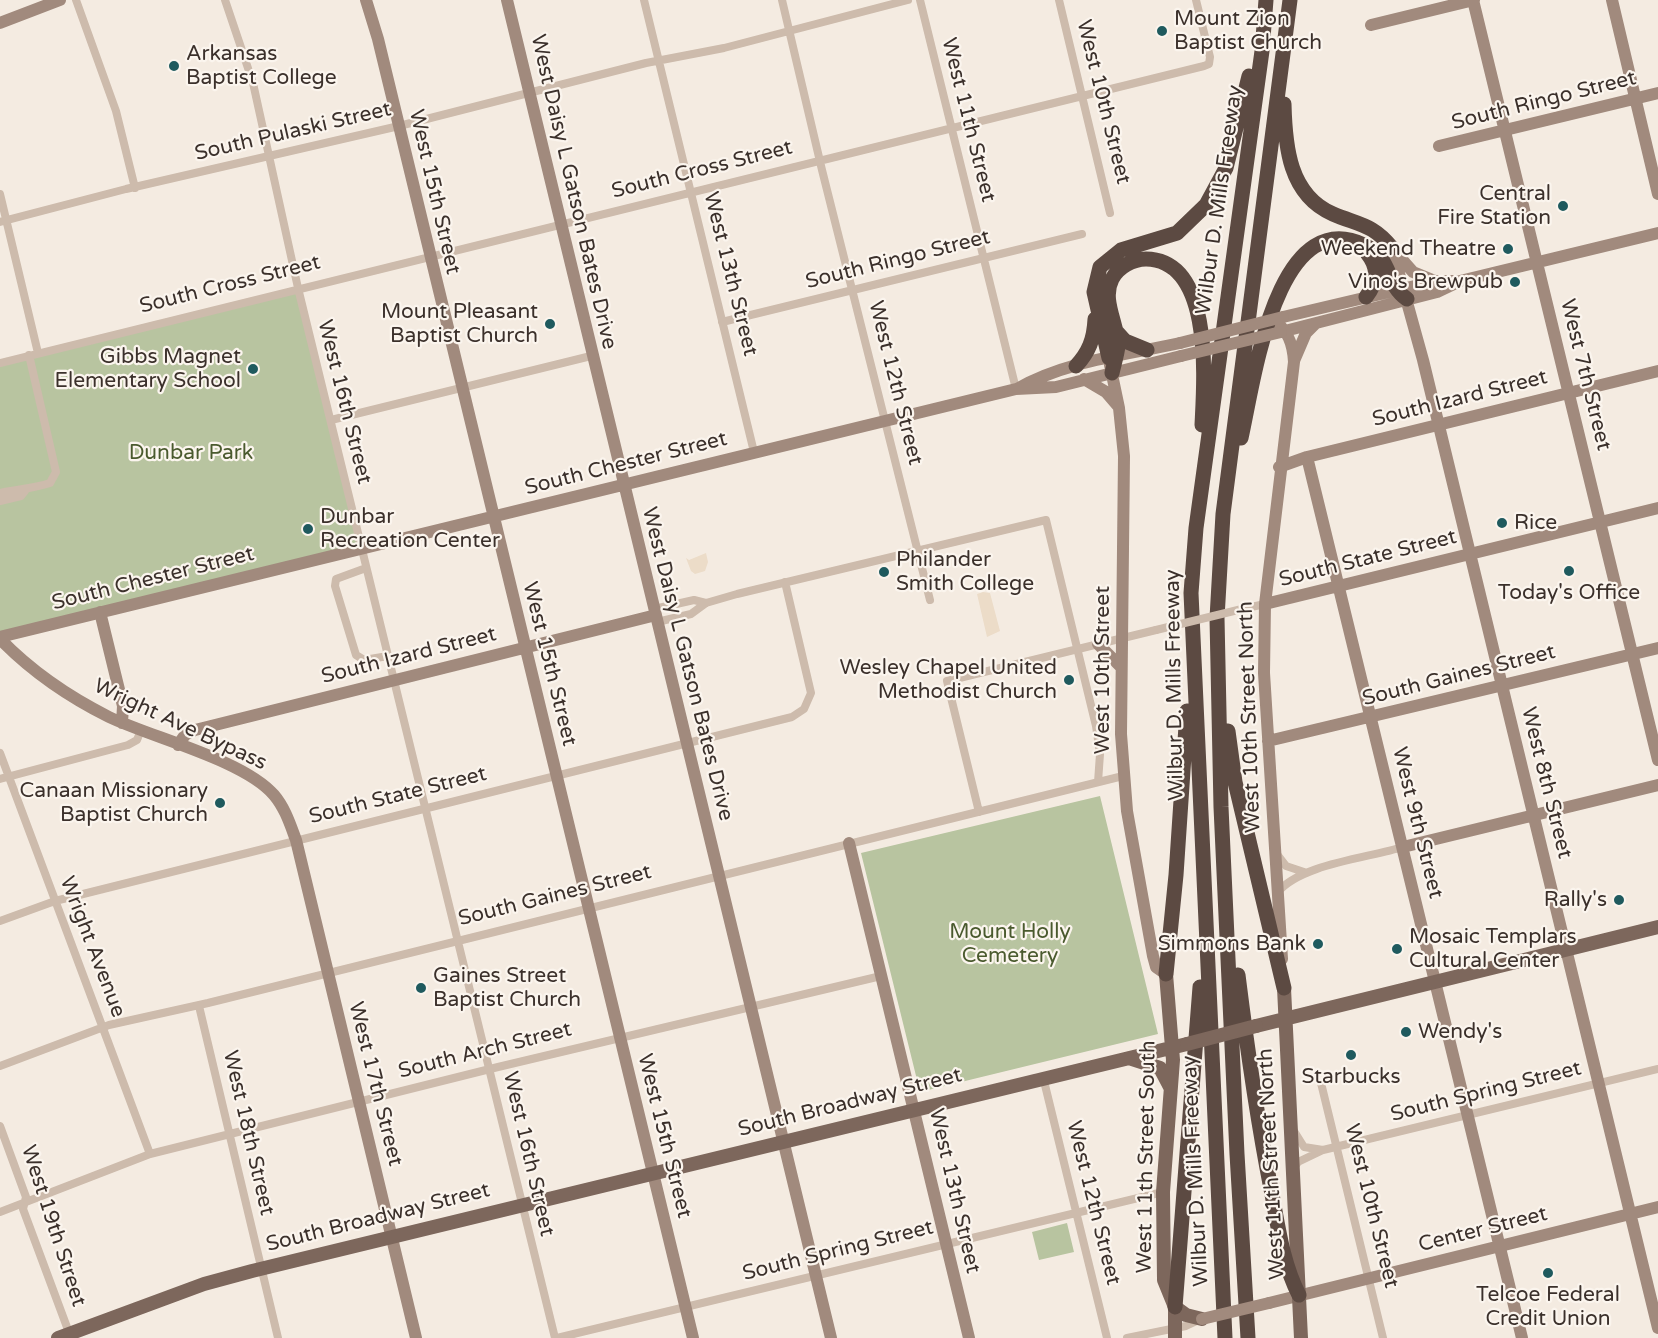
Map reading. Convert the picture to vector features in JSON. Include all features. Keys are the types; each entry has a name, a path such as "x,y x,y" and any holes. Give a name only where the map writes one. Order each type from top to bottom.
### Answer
{"highway":[{"name":"Wilbur D. Mills Freeway","path":"1248,1338 1224,862 1217,657 1223,514 1290,0"},
{"name":"Wilbur D. Mills Freeway","path":"1225,1338 1192,660 1191,593 1196,528 1265,7"},
{"path":"1080,373 1093,340 1094,284 1103,263 1121,250 1177,233 1198,215 1215,191 1226,168 1237,128 1265,7"},
{"path":"1282,65 1286,142 1298,181 1308,196 1321,207 1376,231 1392,248"},
{"path":"1223,514 1269,315 1280,286 1296,263 1319,246 1337,240 1356,242 1381,257 1402,293"},
{"path":"1356,242 1374,263 1377,274 1375,283 1366,297"},
{"path":"1112,362 1116,331 1108,289 1113,277 1120,269 1137,261 1152,260 1167,266 1179,275 1197,306 1204,352 1196,528"},
{"path":"1095,304 1112,362"},
{"path":"1116,331 1125,341 1147,350"},
{"path":"1217,657 1235,782 1284,988"},
{"path":"1166,974 1192,660"},
{"path":"1224,862 1252,1089 1281,1244 1288,1274 1299,1295"},
{"path":"1175,1307 1196,1022 1205,943"}],"main road":[{"name":"South Broadway Street","path":"66,1336 204,1284 260,1269 1658,927"},
{"name":"West 11th Street South","path":"1166,974 1167,1009 1180,1045 1172,1092 1163,1192 1164,1280 1175,1307 1174,1334"},
{"name":"West 11th Street North","path":"1284,988 1301,1338"},
{"path":"1126,1057 1160,1068 1167,1077 1172,1092"},
{"path":"1175,1307 1186,1315 1202,1319"}],"street":[{"path":"0,23 60,0"},
{"path":"76,0 116,111 135,188"},
{"name":"West 16th Street","path":"225,0 253,83 298,288 556,1338"},
{"name":"West 15th Street","path":"366,0 373,19 693,1338"},
{"name":"West Daisy L Gatson Bates Drive","path":"507,0 591,356 831,1338"},
{"name":"West 13th Street","path":"644,0 754,452"},
{"name":"West 12th Street","path":"782,0 930,600"},
{"name":"South Pulaski Street","path":"3,222 270,155 399,126 658,60 724,48 908,0"},
{"name":"West 11th Street","path":"920,0 1016,389"},
{"name":"West 10th Street","path":"1059,0 1110,213"},
{"name":"South Cross Street","path":"0,363 1204,66 1209,64 1210,57 1196,0"},
{"path":"1371,25 1473,0"},
{"name":"West 7th Street","path":"1473,0 1658,760"},
{"path":"1612,0 1658,194"},
{"name":"South Ringo Street","path":"1439,146 1658,93"},
{"path":"0,194 3,222 34,354 56,472 50,483 25,491 21,496 0,501"},
{"name":"South Chester Street","path":"1112,362 1180,349 1280,325 1366,297 1437,292 1460,281 1658,233"},
{"name":"South Ringo Street","path":"722,322 1082,234"},
{"path":"1392,248 1413,272 1436,281"},
{"name":"West 8th Street","path":"1392,248 1438,424 1658,1328"},
{"name":"South Chester Street","path":"1280,325 1315,324 1436,281 1460,281"},
{"path":"1294,362 1306,333 1315,324"},
{"path":"1280,325 1293,351 1294,362 1282,446 1293,454 1307,457"},
{"name":"South Chester Street","path":"0,638 493,515 1016,389 1032,380 1080,373 1147,350 1180,349"},
{"path":"331,420 591,356"},
{"name":"West 10th Street","path":"1112,362 1124,456 1121,667 1123,776 1153,956 1156,967 1166,974"},
{"name":"South Izard Street","path":"1279,467 1307,457 1658,371"},
{"path":"1080,373 1106,392 1119,408"},
{"name":"West 10th Street North","path":"1282,446 1265,604 1268,741 1284,988"},
{"name":"West 9th Street","path":"1307,457 1522,1338"},
{"path":"0,493 19,489 25,491"},
{"name":"South State Street","path":"979,812 947,681 1658,508"},
{"name":"South Izard Street","path":"178,745 186,735 195,730 524,646 656,616 692,614 706,603 785,582 1046,520 1078,649"},
{"path":"366,568 336,579 335,586 356,655 364,660 388,657"},
{"path":"1267,576 1274,588 1287,599"},
{"name":"South State Street","path":"0,921 55,901 786,719 804,709 810,699 810,688 785,582"},
{"name":"South Izard Street","path":"656,616 694,600 706,603"},
{"path":"100,612 123,706 122,723"},
{"name":"Wright Ave Bypass","path":"0,638 58,687 122,723 242,771 265,786 284,809 296,840"},
{"path":"1098,644 1121,667"},
{"name":"South Gaines Street","path":"1268,741 1658,648"},
{"path":"1078,649 1099,740 1098,782"},
{"path":"4,777 128,745 137,740 141,730"},
{"name":"Wright Avenue","path":"0,753 4,777 55,901 150,1154"},
{"name":"South Gaines Street","path":"0,1066 103,1028 1123,776"},
{"path":"1277,893 1286,883 1307,873 1403,847 1658,785"},
{"name":"West 17th Street","path":"296,840 416,1338"},
{"name":"West 13th Street","path":"849,843 969,1338"},
{"path":"1274,848 1286,866 1307,873"},
{"name":"South Arch Street","path":"0,1212 150,1154 881,976"},
{"name":"West 18th Street","path":"199,1006 278,1338"},
{"name":"South Spring Street","path":"1293,1172 1298,1162 1323,1150 1658,1069"},
{"name":"West 12th Street","path":"1043,1077 1107,1338"},
{"name":"West 10th Street","path":"1321,1083 1383,1338"},
{"path":"1290,1115 1299,1142 1307,1149 1323,1150"},
{"name":"West 19th Street","path":"0,1126 26,1197 24,1209 66,1336"},
{"name":"South Spring Street","path":"556,1338 1163,1192"},
{"name":"Center Street","path":"1127,1338 1143,1333 1174,1334 1202,1319 1658,1207"},
{"path":"1143,1333 1159,1338"}],"green space":[{"name":"Dunbar Park","path":"298,288 362,548 0,637 0,363"},
{"name":"Mount Holly Cemetery","path":"1100,796 1158,1034 920,1092 861,853"},
{"path":"1067,1223 1074,1252 1039,1260 1032,1232"}],"shaded area":[{"path":"706,553 708,562 705,571 695,574 691,571 686,558 689,560"},
{"path":"990,593 1000,631 987,637 977,594"}],"place":[{"name":"Mount Zion Baptist Church","path":"1162,31"},
{"name":"Arkansas Baptist College","path":"174,66"},
{"name":"Central Fire Station","path":"1563,206"},
{"name":"Weekend Theatre","path":"1508,249"},
{"name":"Vino's Brewpub","path":"1515,282"},
{"name":"Mount Pleasant Baptist Church","path":"550,324"},
{"name":"Gibbs Magnet Elementary School","path":"253,369"},
{"name":"Rice","path":"1502,523"},
{"name":"Dunbar Recreation Center","path":"308,529"},
{"name":"Today's Office","path":"1569,571"},
{"name":"Philander Smith College","path":"884,572"},
{"name":"Wesley Chapel United Methodist Church","path":"1069,680"},
{"name":"Canaan Missionary Baptist Church","path":"220,803"},
{"name":"Rally's","path":"1619,900"},
{"name":"Simmons Bank","path":"1318,944"},
{"name":"Mosaic Templars Cultural Center","path":"1397,949"},
{"name":"Gaines Street Baptist Church","path":"421,988"},
{"name":"Wendy's","path":"1406,1032"},
{"name":"Starbucks","path":"1351,1055"},
{"name":"Telcoe Federal Credit Union","path":"1548,1273"}]}
